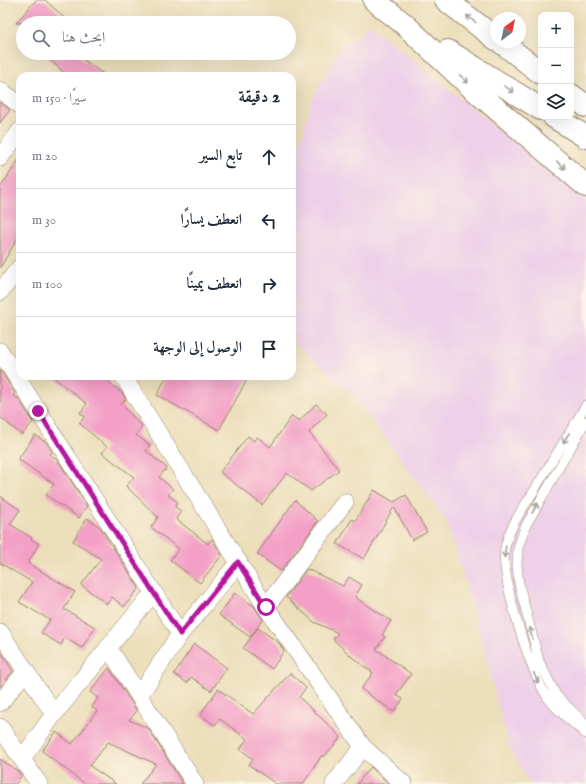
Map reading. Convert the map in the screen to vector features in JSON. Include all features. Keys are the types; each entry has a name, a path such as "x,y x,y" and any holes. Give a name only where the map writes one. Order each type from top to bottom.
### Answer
{"highway":[{"path":"374,0 404,24 498,110 586,186"},
{"path":"446,0 490,33"},
{"path":"404,24 538,107"},
{"path":"508,48 538,71"},
{"path":"574,97 586,106"},
{"path":"559,120 586,137"}],"street":[{"path":"0,90 16,102"},
{"path":"0,158 16,136"},
{"path":"0,292 16,272"},
{"path":"0,351 16,376"},
{"path":"18,380 180,634"},
{"path":"125,380 266,607 363,747 404,784"},
{"path":"266,607 346,502"},
{"path":"139,696 180,634 238,562"},
{"path":"22,759 54,714 153,593"},
{"path":"0,632 54,714"},
{"path":"108,647 195,784"},
{"path":"0,702 26,671"},
{"path":"0,727 39,784"},
{"path":"334,784 363,747"}],"lane":[{"path":"585,729 549,700 539,684 530,665 523,641 504,561 506,547 522,510 586,405"},
{"path":"585,729 556,695 539,662 519,584 517,565 518,548 525,527 586,421"}],"shaded area":[{"path":"370,25 586,201 586,784 530,784 510,749 472,606 446,520 351,393 296,344 296,160 312,99 340,49"}],"building":[{"path":"36,0 45,0 62,16 22,16"},
{"path":"50,60 84,60 100,72 63,72"},
{"path":"0,102 10,110 0,123"},
{"path":"16,164 16,241 0,268 0,188"},
{"path":"0,370 15,393 13,395 19,399 33,422 22,435 0,417"},
{"path":"57,380 107,380 122,393 126,399 121,404 142,426 136,435 150,445 146,451 167,468 159,477 173,489 168,495 178,502 175,507 181,511 176,519 208,544 212,539 222,555 200,583 170,560 179,549 151,527 158,517 126,486 134,477 102,453 107,447 79,423 85,417 80,413 87,404"},
{"path":"165,380 247,380 219,430 157,395"},
{"path":"316,404 327,414 309,432 339,470 311,491 287,473 262,505 220,472 248,436 254,441 257,437 270,447 292,416 299,421"},
{"path":"35,435 46,442 52,452 50,455 57,459 87,506 79,518 46,495 54,484 18,459"},
{"path":"374,490 394,502 406,495 427,532 412,540 394,507 364,559 337,544 352,519 355,521"},
{"path":"0,496 20,510 10,524 39,544 28,563 75,592 64,609 95,627 82,648 65,638 61,645 41,633 50,620 19,602 32,582 0,563"},
{"path":"295,500 318,521 281,571 257,554"},
{"path":"87,518 100,527 139,588 124,607 112,597 107,604 81,585 101,559 73,541"},
{"path":"307,569 343,586 349,577 362,585 355,597 391,621 382,635 385,637 376,649 411,674 396,695 403,699 394,712 361,689 373,673 352,657 333,639 338,633 314,622 286,597"},
{"path":"235,593 254,606 263,620 250,637 219,615"},
{"path":"258,628 279,643 284,651 272,669 243,648"},
{"path":"194,644 227,668 211,691 191,677 187,683 174,674"},
{"path":"0,650 13,671 0,687"},
{"path":"109,668 137,711 129,720 148,728 183,784 140,784 156,764 108,742 90,766 116,784 85,784 42,751 56,732 72,744 97,711 92,707 98,698 90,692"},
{"path":"290,673 306,688 299,697 341,737 324,757 322,755 303,784 276,784 249,765 253,759 240,749 247,739 220,719 215,725 200,715 218,689 253,714"},
{"path":"0,759 18,771 21,776 16,784 0,784"},
{"path":"371,767 389,784 357,784"}],"route":[{"path":"38,411 180,634 238,562 266,607"}]}
